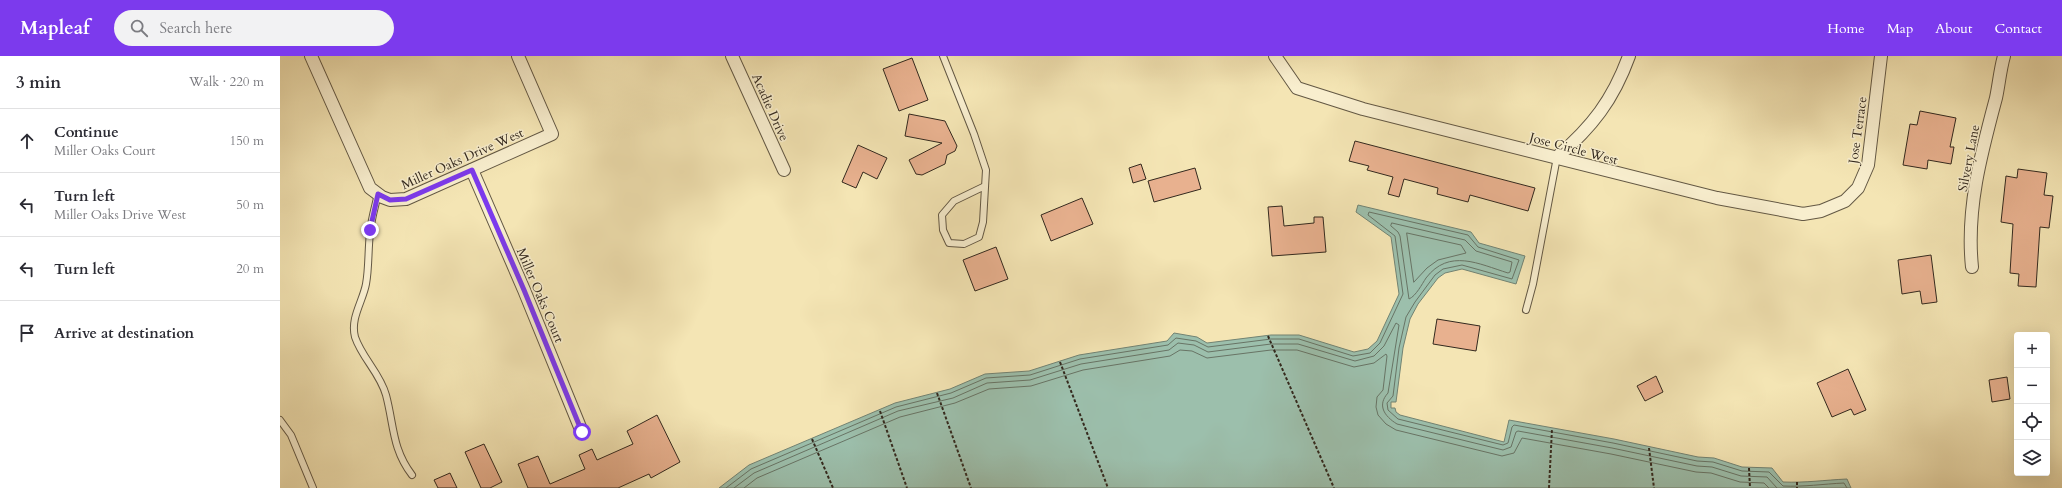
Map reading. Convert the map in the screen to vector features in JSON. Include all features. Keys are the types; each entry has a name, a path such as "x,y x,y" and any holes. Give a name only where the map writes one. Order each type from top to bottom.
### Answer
{"street":[{"path":"311,56 365,180 370,188 380,195"},
{"name":"Miller Oaks Drive West","path":"380,195 397,201 406,199 552,134 518,56"},
{"name":"Acadie Drive","path":"732,56 784,170"},
{"name":"Jose Circle West","path":"1275,56 1297,88 1363,109 1717,198 1803,214 1821,211 1845,201"},
{"path":"1557,157 1578,140 1596,120 1618,85 1629,56"},
{"name":"Jose Terrace","path":"1845,201 1858,188 1868,165 1881,56"},
{"name":"Silvery Lane","path":"1972,267 1970,243 1975,180 1982,145 1996,96 2004,56"},
{"name":"Miller Oaks Court","path":"472,170 524,290 582,432"}],"lane":[{"path":"943,56 974,134 986,170 983,222 979,237 964,244 949,243 943,230 942,215 954,201 985,186"},
{"path":"1526,310 1533,284 1557,157"},
{"path":"380,195 370,230 366,284 353,326 355,336 363,354 378,375 384,388 396,447 402,463 412,475"},
{"path":"280,420 291,435 313,488"}],"path":[{"path":"1268,336 1334,488"},
{"path":"1060,362 1108,488"},
{"path":"936,393 971,488"},
{"path":"880,411 907,488"},
{"path":"1549,488 1552,429"},
{"path":"812,439 833,488"},
{"path":"1649,448 1654,488"},
{"path":"1749,468 1750,488"},
{"path":"1797,482 1798,488"}],"water":[{"path":"1358,205 1471,232 1479,243 1525,256 1516,284 1462,269 1445,273 1438,278 1418,304 1410,319 1403,348 1396,402 1391,402 1391,408 1395,408 1396,412 1400,415 1504,442 1509,420 1614,439 1698,457 1714,458 1742,467 1772,468 1783,482 1847,479 1851,488 719,488 749,465 895,403 950,389 985,374 1029,371 1079,355 1167,341 1174,333 1197,337 1207,343 1271,335 1299,335 1354,352 1368,349 1377,341 1399,294 1391,237 1356,212"}],"building":[{"path":"912,58 928,100 899,111 883,69"},
{"path":"1920,111 1956,118 1950,147 1954,147 1951,164 1928,160 1927,169 1903,165 1910,124 1917,125"},
{"path":"909,114 945,121 957,146 955,151 947,155 945,164 922,175 916,174 909,160 942,143 905,136"},
{"path":"1355,141 1535,188 1528,211 1470,195 1468,202 1437,194 1438,188 1404,179 1399,197 1388,194 1393,177 1367,170 1369,166 1349,161"},
{"path":"858,145 887,158 877,179 863,172 856,188 842,182"},
{"path":"1141,164 1146,179 1133,183 1129,168"},
{"path":"1195,168 1201,189 1154,202 1148,181"},
{"path":"2018,169 2047,173 2044,195 2053,196 2049,228 2040,227 2036,287 2018,286 2019,274 2010,273 2013,224 2001,222 2006,176 2017,178"},
{"path":"1082,198 1093,224 1051,241 1041,215"},
{"path":"1282,206 1284,226 1314,223 1314,217 1323,217 1326,252 1272,256 1268,207"},
{"path":"996,247 1008,279 975,291 963,260"},
{"path":"1931,255 1937,302 1922,304 1920,291 1902,294 1898,260"},
{"path":"1437,319 1480,326 1476,351 1433,344"},
{"path":"1848,369 1866,410 1854,415 1851,409 1832,417 1817,383"},
{"path":"1656,376 1663,392 1645,401 1637,386"},
{"path":"2007,377 2010,399 1992,402 1989,380"},
{"path":"657,415 680,462 651,478 649,474 618,488 528,488 518,464 538,456 550,484 585,469 579,455 592,449 597,460 633,444 627,431"},
{"path":"484,444 502,482 490,488 481,488 465,452"},
{"path":"450,473 457,488 438,488 434,480"}],"route":[{"path":"370,230 378,194 390,200 397,201 406,199 472,170 524,290 582,432"}]}
